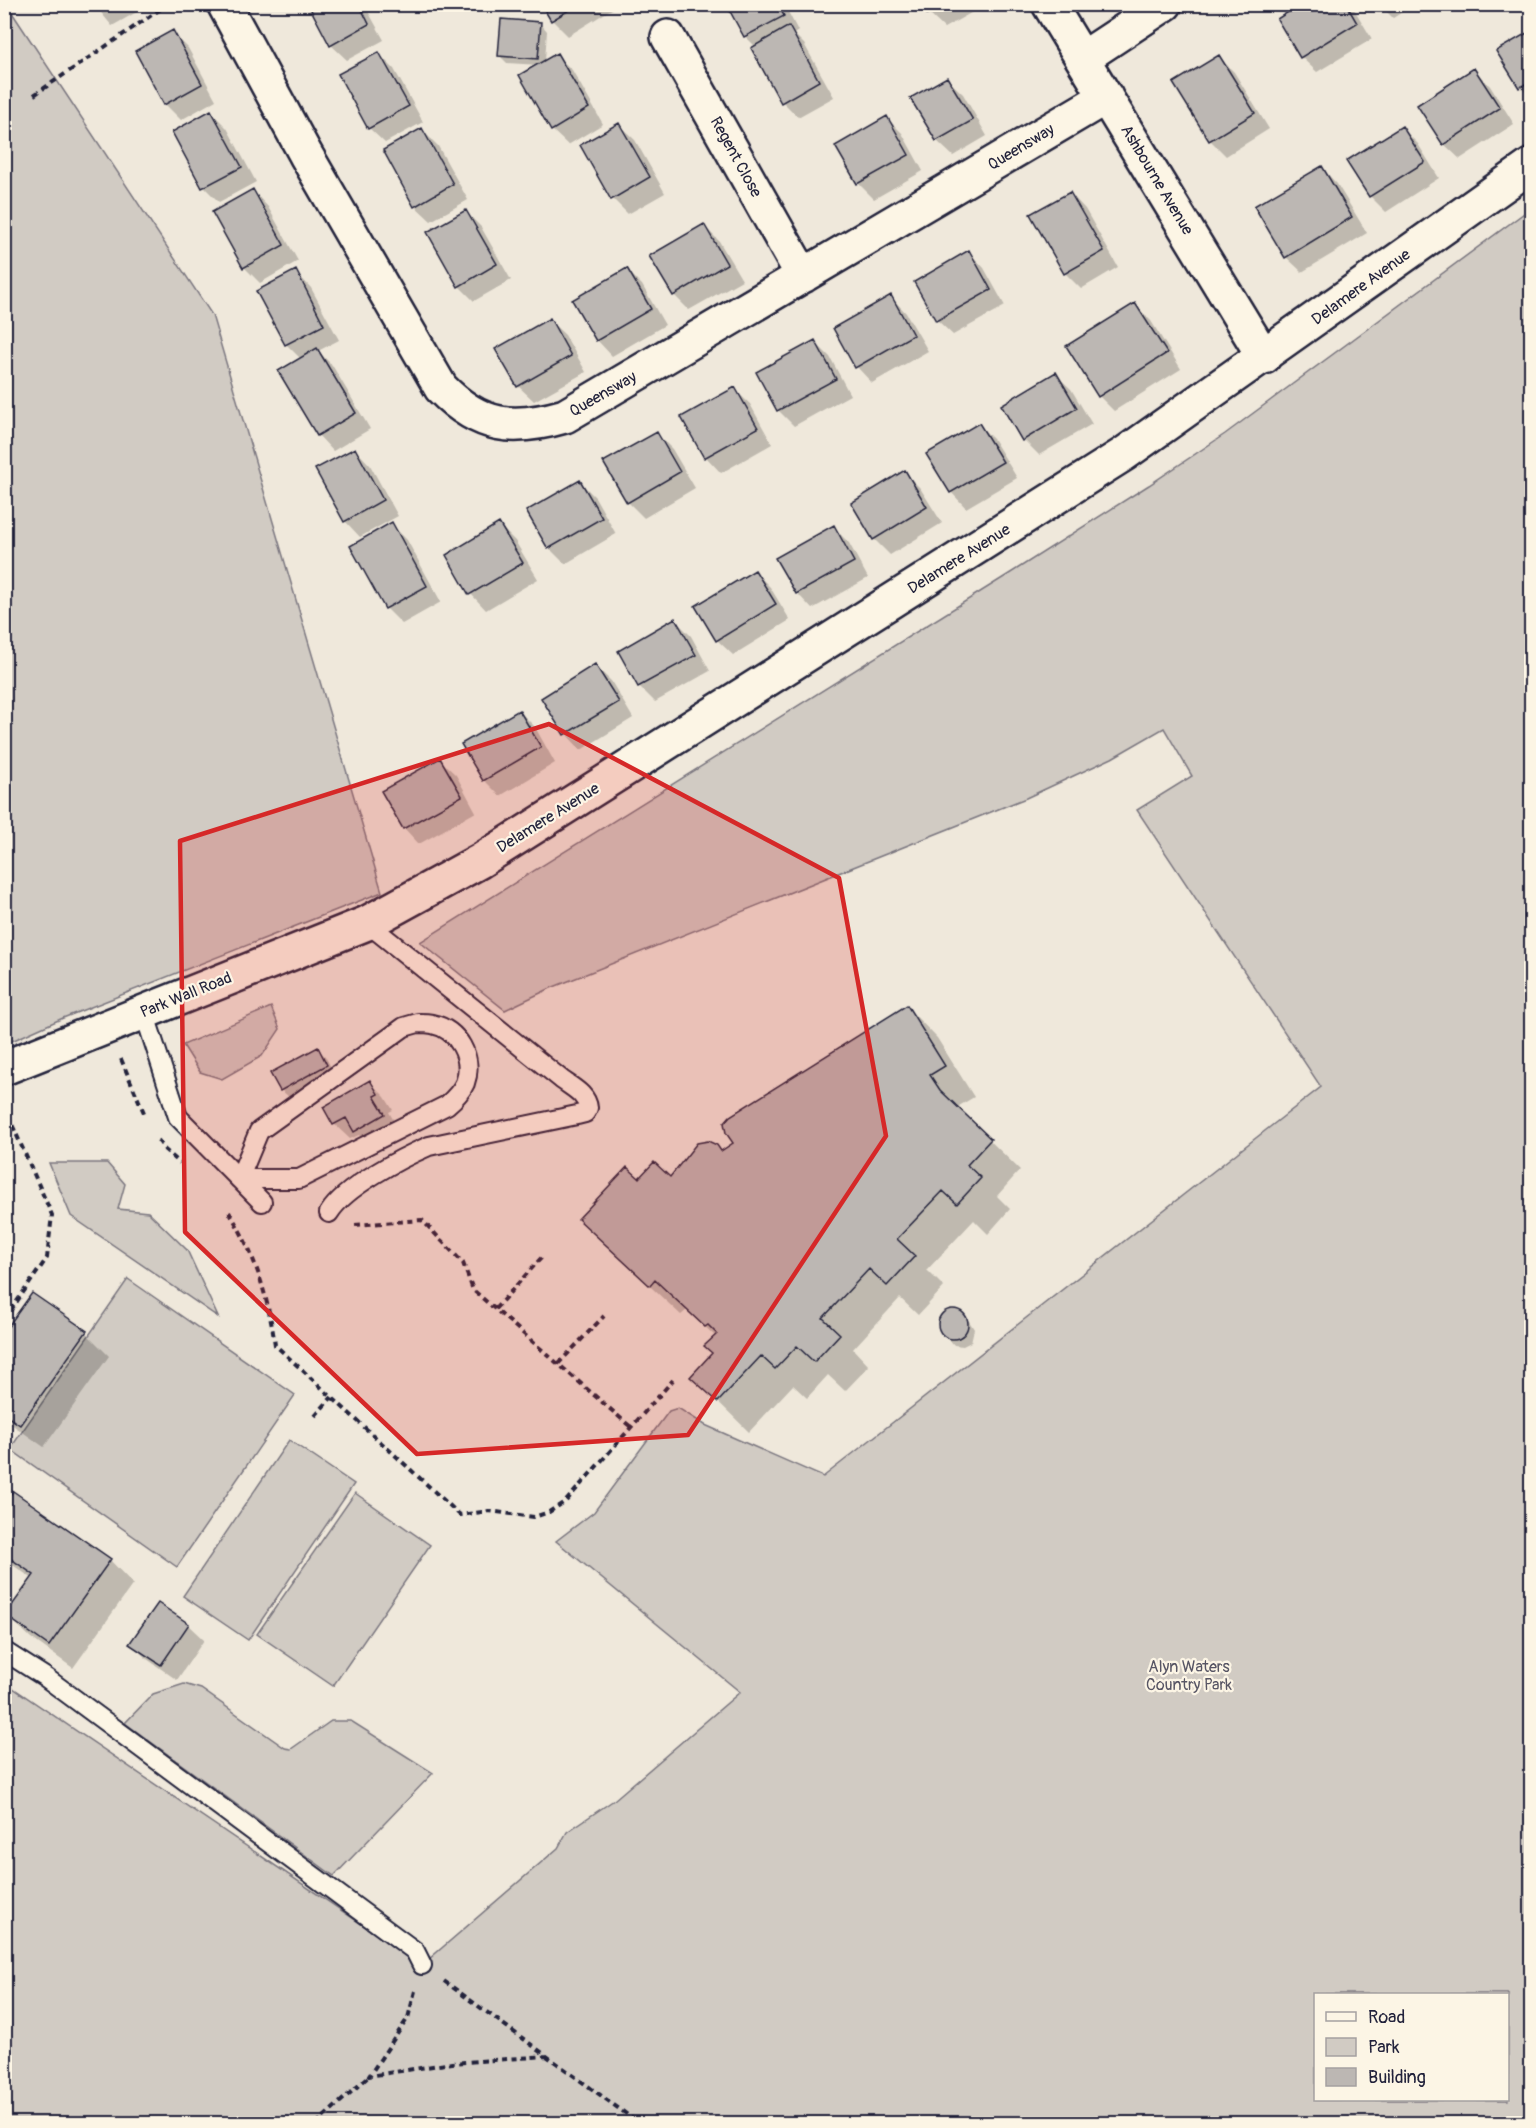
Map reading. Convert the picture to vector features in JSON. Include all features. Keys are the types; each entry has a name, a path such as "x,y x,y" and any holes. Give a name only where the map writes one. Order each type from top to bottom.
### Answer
{"street":[{"name":"Queensway","path":"224,4 306,155 430,372 441,388 471,414 491,421 510,424 530,424 566,417 1106,97"},
{"name":"Ashbourne Avenue","path":"1049,4 1264,357"},
{"path":"1083,58 1166,4"},
{"name":"Regent Close","path":"668,37 803,276"},
{"name":"Delamere Avenue","path":"367,923 480,861 1125,454 1532,165"},
{"name":"Park Wall Road","path":"4,1068 367,923"}],"lane":[{"path":"329,1213 346,1194 408,1155 429,1146 577,1115 585,1113 588,1108 587,1101 582,1095 367,923"},
{"path":"144,1012 178,1117 262,1202"},
{"path":"418,1023 432,1024 446,1029 462,1046 467,1064 465,1084 458,1095 447,1105 299,1179 239,1179 259,1131 404,1027 418,1023"},
{"path":"4,1651 45,1677 415,1951 422,1965"}],"path":[{"path":"34,95 168,4"},
{"path":"107,1026 147,1120"},
{"path":"4,1106 52,1215 47,1258 4,1320"},
{"path":"156,1137 165,1150 187,1169"},
{"path":"227,1209 243,1234 258,1270 270,1310 275,1345 460,1515 489,1511 534,1517 549,1512 566,1501 673,1380"},
{"path":"354,1226 422,1220 463,1263 473,1290 632,1428"},
{"path":"495,1309 542,1257"},
{"path":"558,1364 604,1316"},
{"path":"315,1416 332,1397"},
{"path":"316,2124 369,2076 408,2018 422,1965 640,2124"},
{"path":"369,2076 452,2063 547,2056"}],"highlighted area":[{"path":"549,724 839,878 886,1136 688,1435 417,1454 185,1232 180,841"}],"green space":[{"path":"4,5 7,5 212,315 382,892 63,1018 5,1044"},
{"name":"Alyn Waters Country Park","path":"1531,208 1531,2123 5,2123 4,1682 422,1965 558,1848 567,1832 614,1800 740,1692 556,1541 594,1512 669,1411 678,1408 705,1425 823,1477 1321,1087 1137,810 1192,776 1164,728 1112,758 1026,798 551,988 505,1010 420,942 1149,485 1225,434"},
{"path":"271,1007 280,1029 262,1056 222,1079 200,1072 183,1045"},
{"path":"49,1163 107,1163 125,1184 118,1209 148,1212 187,1250 218,1317 71,1216"},
{"path":"128,1279 295,1395 177,1567 10,1449"},
{"path":"289,1440 354,1484 248,1640 183,1596"},
{"path":"355,1493 430,1545 333,1686 257,1634"},
{"path":"184,1684 201,1689 285,1748 291,1749 331,1721 351,1721 433,1773 334,1876 125,1723 153,1694"}],"building":[{"path":"92,4 108,4 96,11"},
{"path":"308,4 359,4 369,24 330,46"},
{"path":"541,4 579,4 551,21"},
{"path":"726,4 778,4 784,16 744,37"},
{"path":"922,4 943,4 927,14"},
{"path":"1301,4 1346,4 1357,23 1300,58 1277,19"},
{"path":"501,19 541,22 538,59 498,56"},
{"path":"789,26 819,81 781,103 751,48"},
{"path":"173,30 202,84 164,105 135,51"},
{"path":"1532,30 1532,80 1519,88 1496,51"},
{"path":"379,52 409,106 368,129 338,74"},
{"path":"557,53 589,108 551,131 519,75"},
{"path":"1219,55 1255,113 1209,141 1173,83"},
{"path":"1474,68 1500,108 1443,145 1417,105"},
{"path":"947,77 973,120 936,141 910,98"},
{"path":"211,110 242,167 202,188 172,132"},
{"path":"887,116 909,155 857,184 835,146"},
{"path":"619,123 650,177 611,200 580,145"},
{"path":"1402,126 1425,162 1369,197 1346,161"},
{"path":"422,128 453,184 414,207 383,150"},
{"path":"1322,166 1352,217 1285,258 1254,206"},
{"path":"253,189 284,245 243,268 212,212"},
{"path":"1070,192 1104,251 1064,274 1030,214"},
{"path":"466,210 497,264 458,287 427,232"},
{"path":"704,224 727,264 673,296 649,256"},
{"path":"969,250 991,290 936,321 914,282"},
{"path":"627,268 651,309 596,341 572,300"},
{"path":"296,270 324,325 285,345 256,291"},
{"path":"891,295 913,335 855,368 833,328"},
{"path":"1135,303 1167,353 1098,397 1066,346"},
{"path":"550,318 571,356 517,387 495,349"},
{"path":"815,340 836,379 777,411 756,372"},
{"path":"317,348 356,413 317,436 278,371"},
{"path":"1056,372 1077,408 1022,441 1001,405"},
{"path":"735,387 758,428 704,458 681,417"},
{"path":"979,423 1003,462 950,493 926,454"},
{"path":"657,432 680,472 627,503 603,462"},
{"path":"355,448 383,500 344,522 315,469"},
{"path":"905,470 927,507 873,540 851,503"},
{"path":"580,480 602,518 548,549 526,511"},
{"path":"392,522 427,586 385,609 350,546"},
{"path":"499,523 523,563 469,595 446,555"},
{"path":"834,525 854,562 796,594 775,558"},
{"path":"755,570 776,604 716,641 695,606"},
{"path":"675,618 696,655 638,687 618,651"},
{"path":"595,664 619,702 564,735 541,698"},
{"path":"519,710 541,747 483,781 461,744"},
{"path":"440,758 462,796 403,829 381,791"},
{"path":"907,1005 945,1066 930,1075 940,1090 991,1139 967,1165 981,1178 957,1204 943,1191 897,1239 915,1256 887,1286 869,1269 823,1318 840,1334 814,1362 797,1346 775,1369 761,1356 718,1402 690,1377 712,1353 704,1346 717,1334 708,1325 705,1327 655,1280 650,1286 578,1219 627,1167 639,1178 654,1162 670,1177 697,1143 708,1141 717,1145 721,1151 733,1143 726,1133 724,1123 730,1116"},
{"path":"318,1047 327,1065 280,1091 270,1073"},
{"path":"370,1080 378,1094 374,1096 385,1114 354,1132 346,1118 333,1125 323,1107"},
{"path":"32,1293 87,1331 20,1425 4,1414 4,1332"},
{"path":"953,1309 964,1313 968,1324 964,1335 953,1339 942,1335 938,1324 942,1313"},
{"path":"13,1491 111,1559 49,1646 5,1615 34,1575 4,1554 4,1503"},
{"path":"158,1603 189,1624 161,1665 129,1644"}]}
